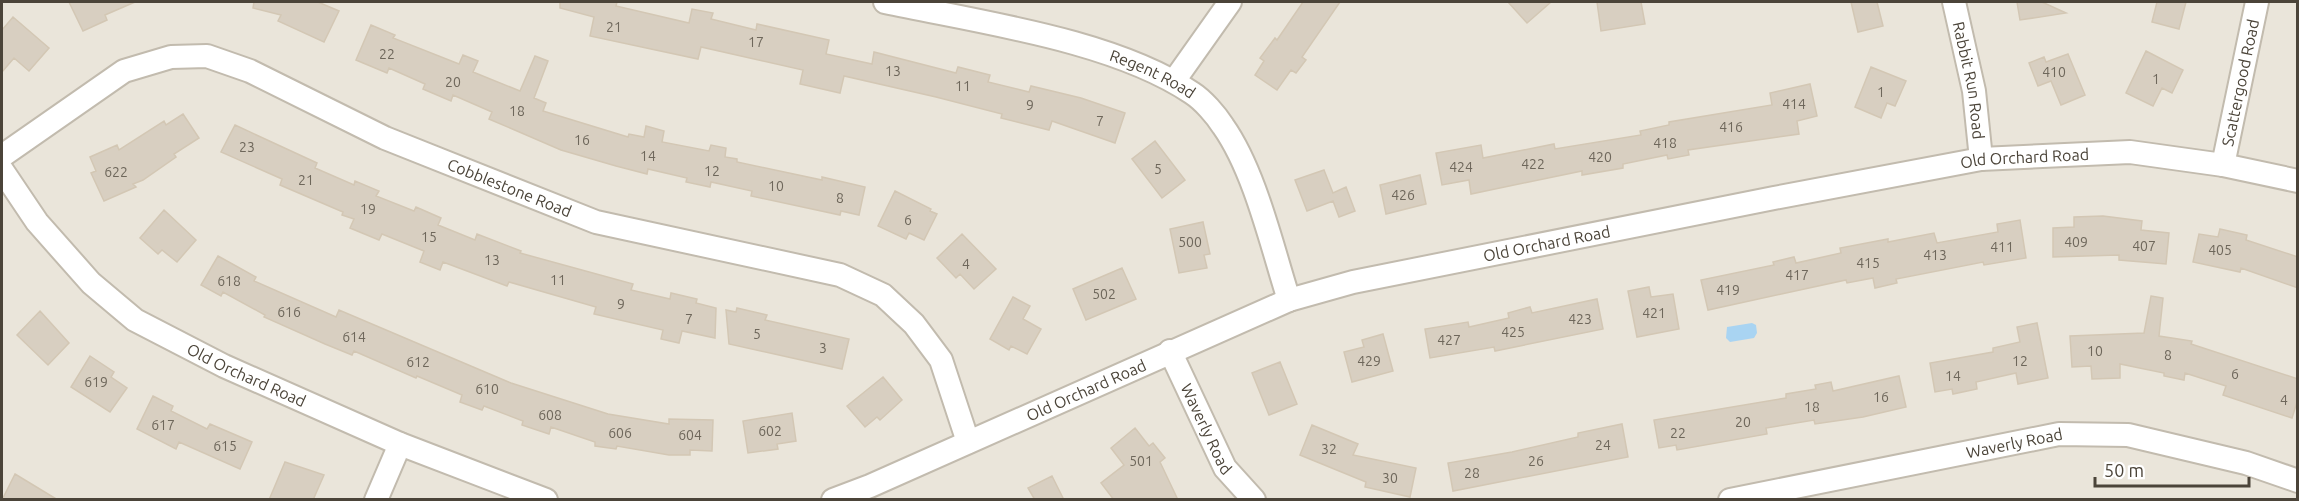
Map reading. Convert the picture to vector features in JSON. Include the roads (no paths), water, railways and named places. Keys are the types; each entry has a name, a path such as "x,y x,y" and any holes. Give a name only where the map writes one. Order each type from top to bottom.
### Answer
{"street":[{"name":"Regent Road","path":"885,2 1062,40 1144,66 1195,94 1223,126 1242,160 1289,300"},
{"path":"1174,81 1230,2"},
{"name":"Rabbit Run Road","path":"1954,2 1974,91 1981,159"},
{"name":"Scattergood Road","path":"2223,165 2257,2"},
{"name":"Cobblestone Road","path":"2,156 124,71 171,57 207,56 250,70 384,138 596,222 840,275 884,295 914,324 941,360 968,442"},
{"name":"Old Orchard Road","path":"843,498 1289,300 1353,282 1981,159 2130,152 2223,165 2298,181"},
{"name":"Old Orchard Road","path":"2,170 37,222 91,283 135,320 224,366 400,444 546,500"},
{"name":"Waverly Road","path":"1170,351 1225,468 1254,500"},
{"name":"Waverly Road","path":"1730,500 2059,434 2128,435 2246,463 2298,481"},
{"path":"376,500 400,444"}],"water":[{"path":"1752,323 1756,325 1757,333 1754,338 1730,342 1726,338 1727,327"}]}
